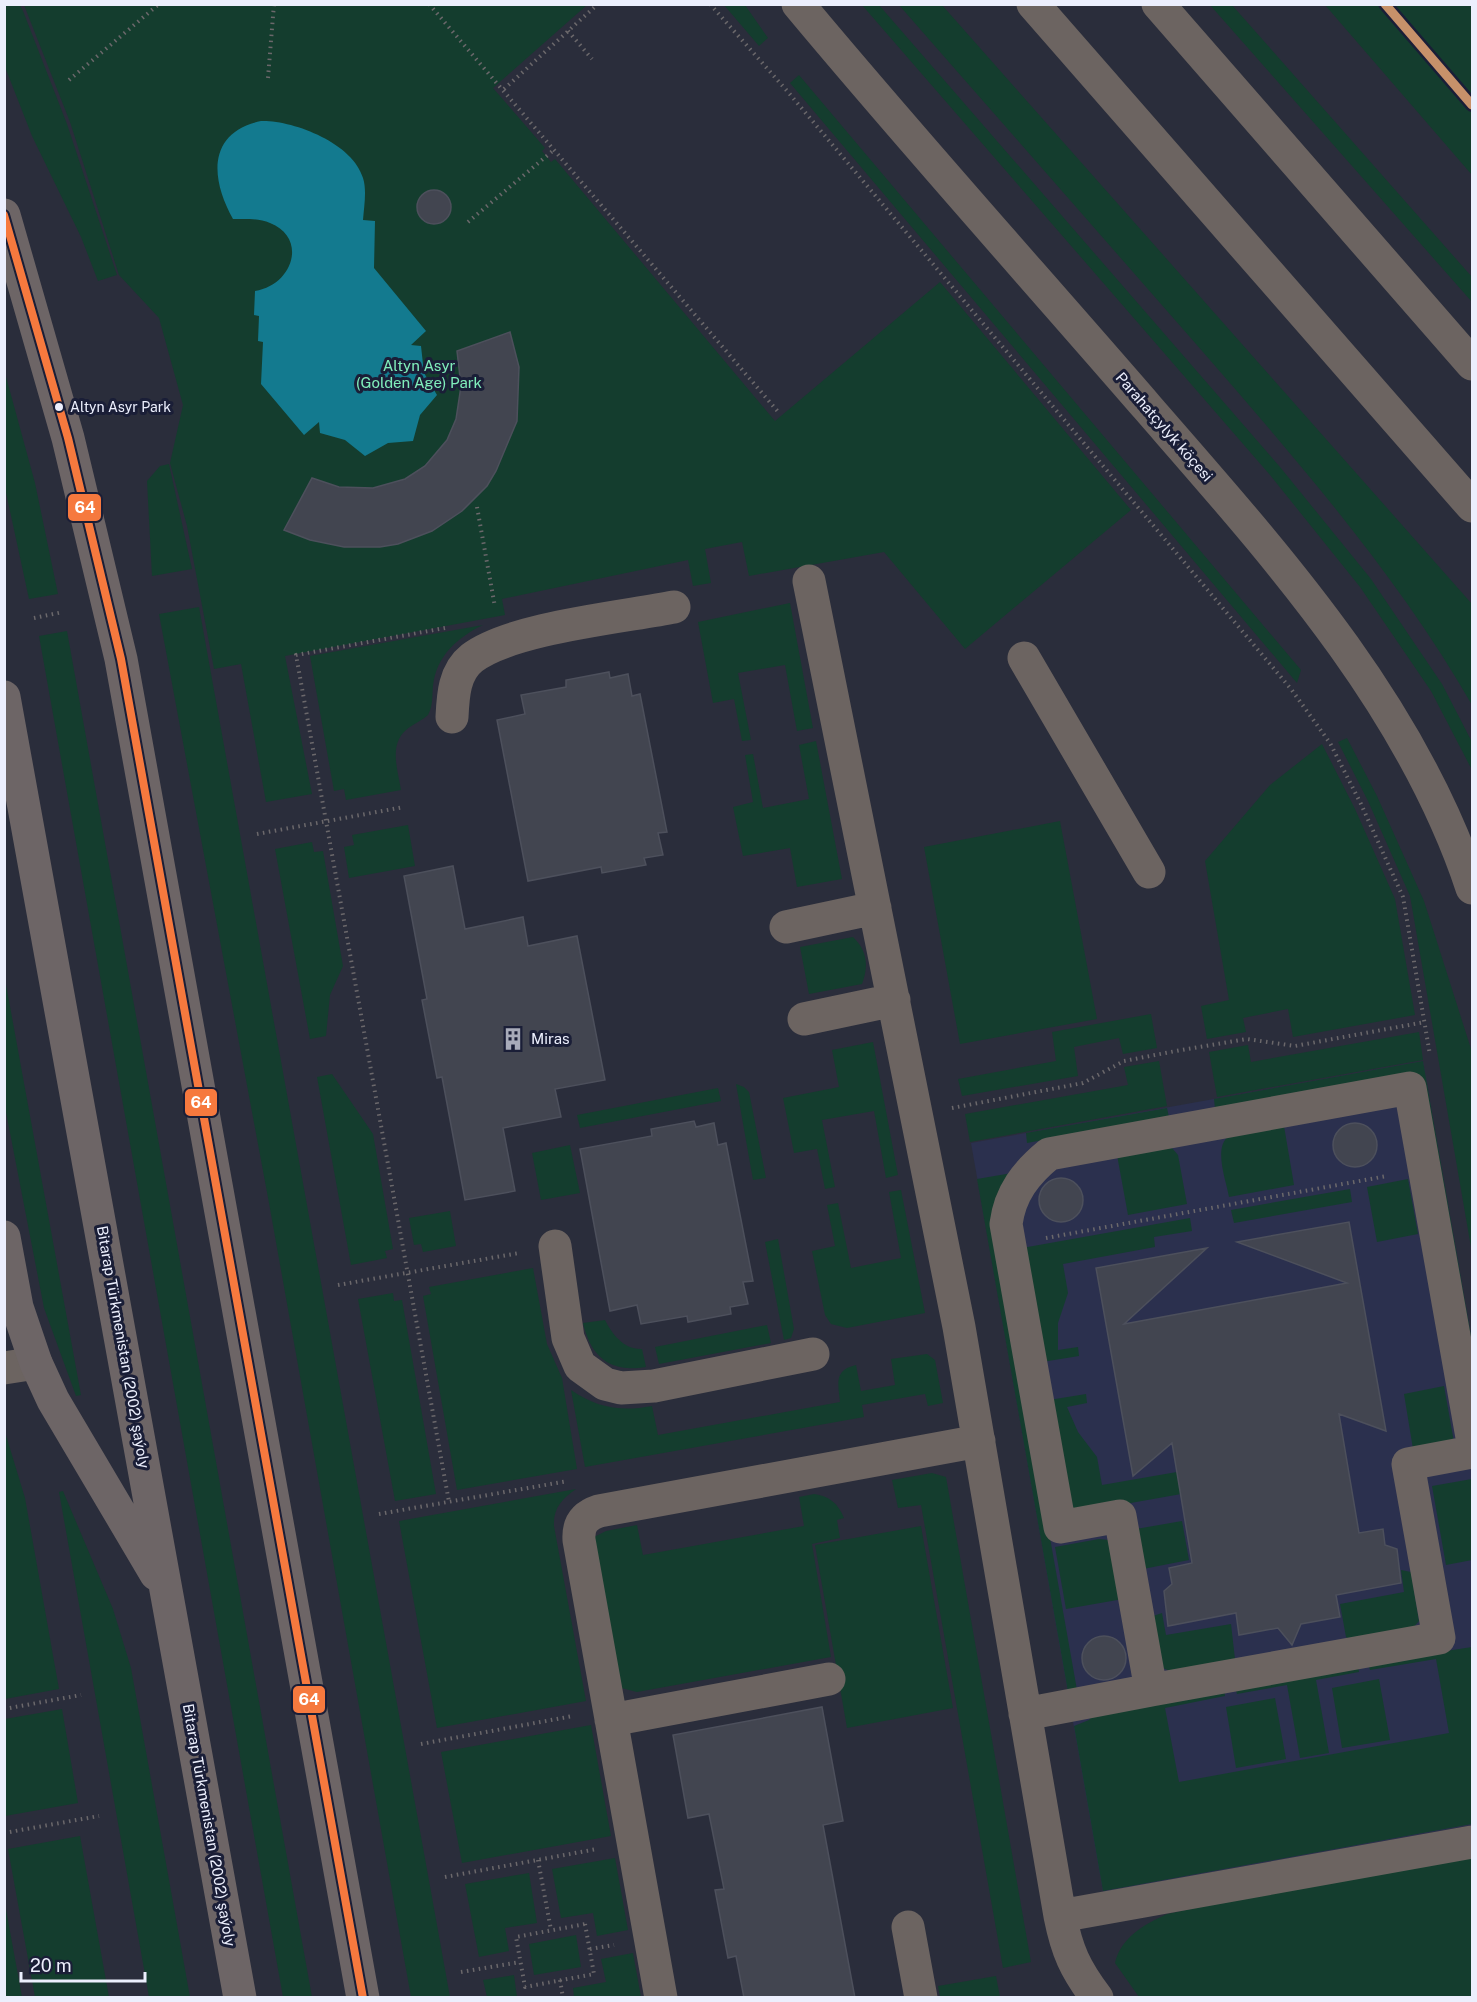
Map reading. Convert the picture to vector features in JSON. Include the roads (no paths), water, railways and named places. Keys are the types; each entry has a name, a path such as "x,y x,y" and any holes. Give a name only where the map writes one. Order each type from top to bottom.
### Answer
{"main road":[{"path":"4,215 68,438 120,659 363,1998"},
{"name":"Bitarap Türkmenistan (2002) şaýoly","path":"4,697 240,1998"},
{"path":"4,1237 17,1307 20,1365 53,1400 168,1593"}],"street":[{"name":"Parahatçylyk köçesi","path":"798,4 1220,491 1327,623 1368,683 1432,792 1473,888"},
{"path":"1033,4 1473,506"},
{"path":"1158,4 1473,364"},
{"path":"809,581 959,1327 1060,1916 1067,1948 1078,1973 1097,1998"},
{"path":"453,717 458,676 470,659 487,650 519,636 674,607"},
{"path":"1023,658 1149,872"},
{"path":"786,927 875,908"},
{"path":"804,1018 894,1000"},
{"path":"1151,1690 1120,1516 1060,1527 1006,1224 1008,1211 1022,1179 1049,1154 1410,1088 1473,1437"},
{"path":"555,1246 568,1338 580,1366 605,1384 621,1388 654,1386 813,1354"},
{"path":"662,1998 578,1530 590,1514 979,1442"},
{"path":"1025,1714 1439,1638 1408,1464 1473,1452"},
{"path":"610,1714 829,1679"},
{"path":"1060,1916 1473,1842"},
{"path":"908,1927 921,1998"}],"place":[{"name":"Altyn Asyr Park","path":"59,407"},
{"name":"Miras","path":"513,1039"}],"park label":[{"name":"Altyn Asyr (Golden Age) Park","path":"419,374"}]}
